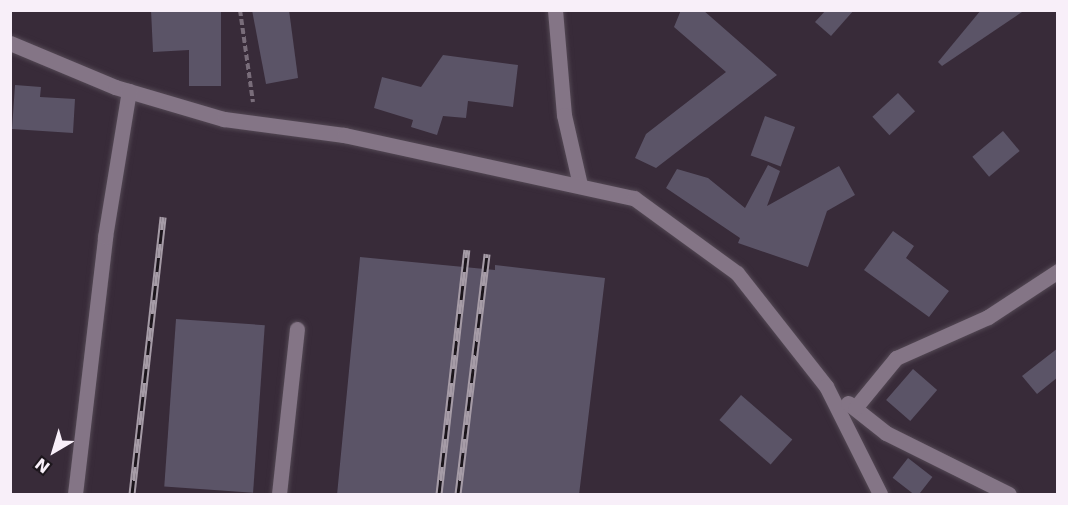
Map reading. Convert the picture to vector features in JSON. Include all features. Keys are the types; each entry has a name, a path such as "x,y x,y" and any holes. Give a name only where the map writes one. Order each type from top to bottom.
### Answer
{"street":[{"path":"555,10 564,115 580,185"},
{"path":"10,43 129,91 224,119 344,135 634,198 737,273 826,386 880,495"},
{"path":"75,495 105,237 129,91"},
{"path":"855,408 896,358 996,313 1058,271"},
{"path":"279,495 297,329"},
{"path":"826,386 886,433 1009,495"}],"path":[{"path":"240,10 256,123"}],"building":[{"path":"151,10 221,10 221,86 189,86 189,50 153,52"},
{"path":"252,10 289,10 298,78 266,84"},
{"path":"681,10 703,10 777,75 656,168 635,158 646,134 726,72 674,27"},
{"path":"826,10 854,10 831,36 815,22"},
{"path":"981,10 1025,10 942,66 938,62"},
{"path":"443,55 518,65 513,107 468,101 466,118 443,116 437,135 411,127 413,120 374,108 382,77 421,87"},
{"path":"15,85 41,87 40,97 75,99 73,133 12,129"},
{"path":"898,93 915,111 889,135 872,117"},
{"path":"765,116 795,127 781,166 751,155"},
{"path":"1003,131 1020,151 989,177 972,157"},
{"path":"768,165 780,171 767,206 839,166 855,195 827,211 808,267 738,243 740,238 666,188 677,169 708,178 745,208"},
{"path":"893,231 914,246 906,258 949,291 929,317 864,270"},
{"path":"360,257 495,270 495,265 605,278 579,495 337,495"},
{"path":"176,319 265,325 253,493 164,487"},
{"path":"1058,348 1058,377 1037,394 1022,376"},
{"path":"913,369 937,390 910,421 886,400"},
{"path":"741,395 792,440 771,465 719,420"},
{"path":"908,458 932,477 919,494 913,494 893,478"}],"railway":[{"path":"132,494 163,217"},
{"path":"439,494 467,250"},
{"path":"458,494 487,254"}]}
